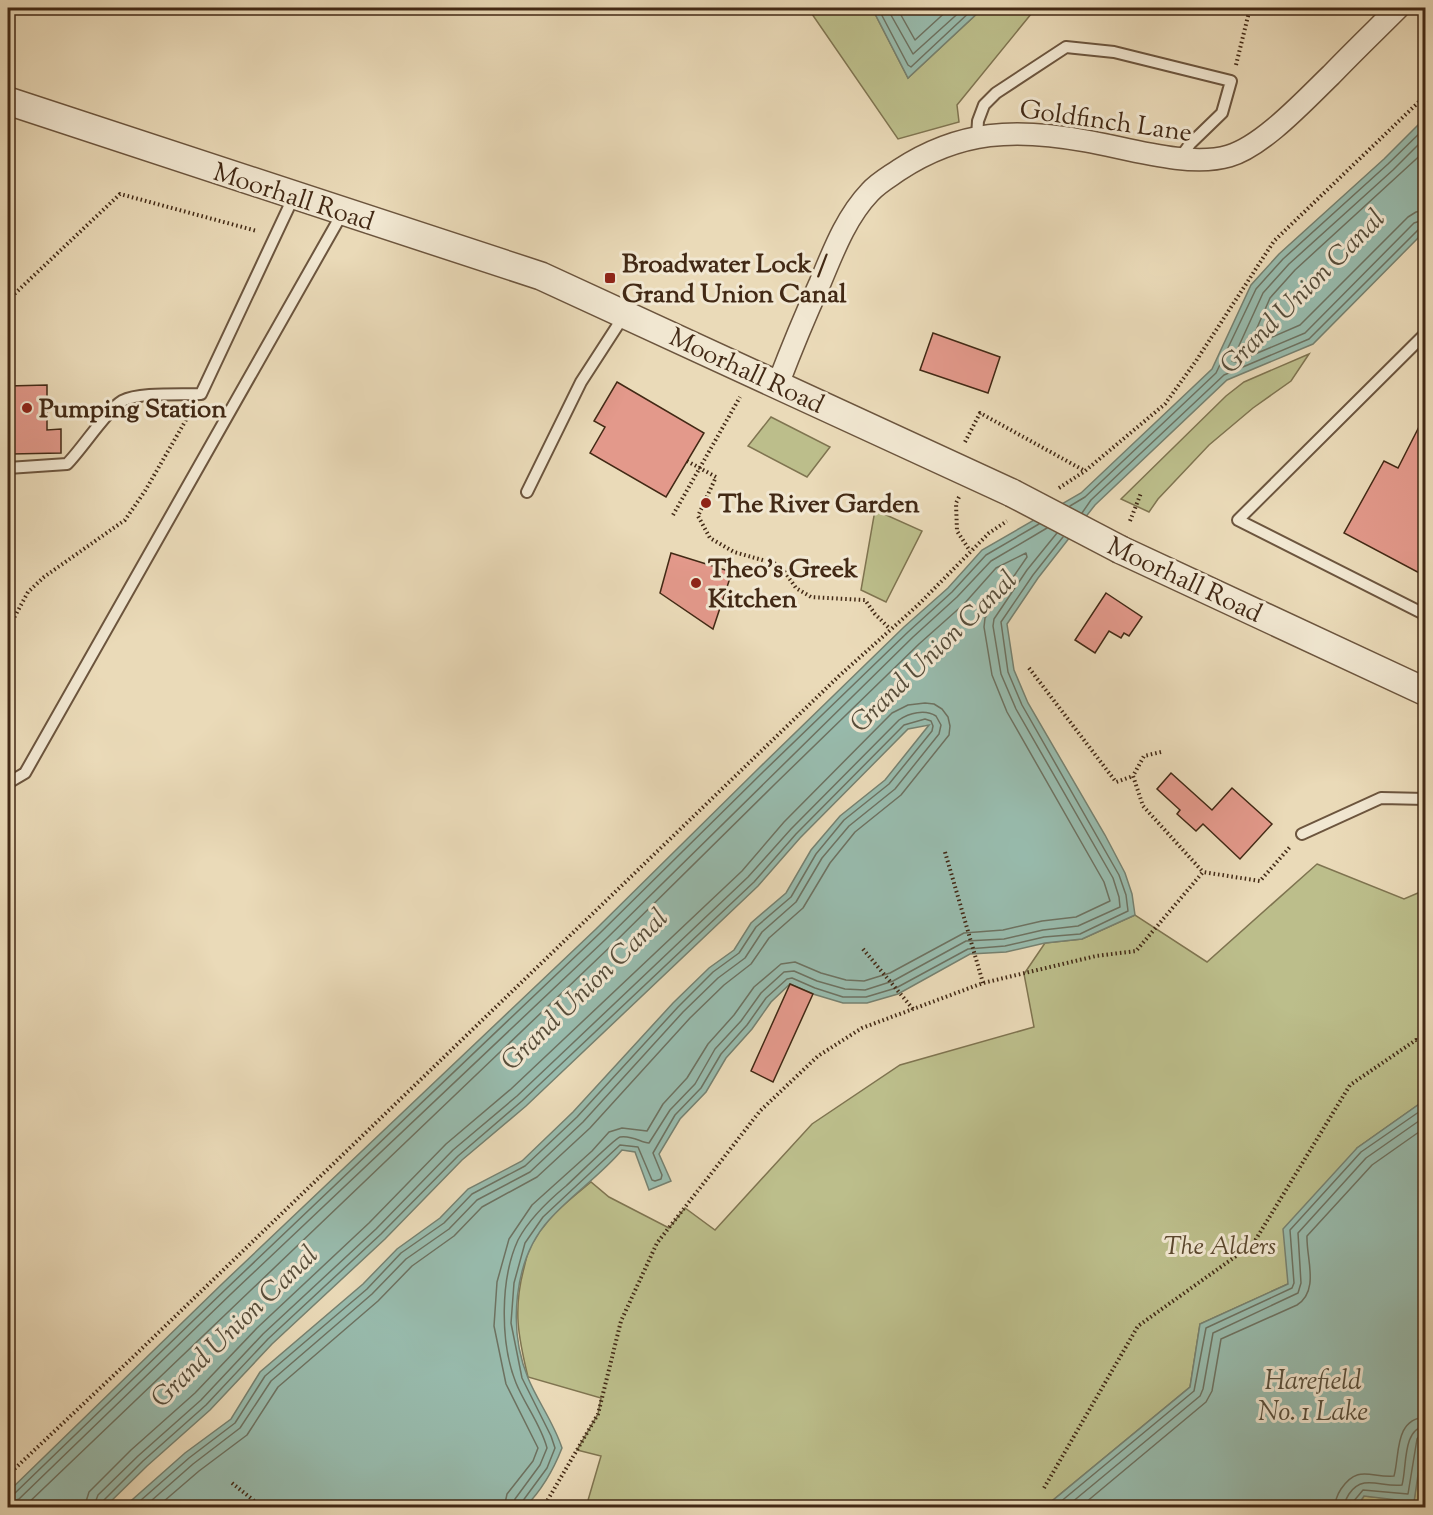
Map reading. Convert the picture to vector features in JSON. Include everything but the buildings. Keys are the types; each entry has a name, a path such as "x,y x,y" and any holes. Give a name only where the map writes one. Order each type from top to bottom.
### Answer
{"street":[{"name":"Goldfinch Lane","path":"778,384 832,254 848,222 870,192 910,163 943,146 977,136 1019,132 1055,135 1180,158 1208,161 1231,155 1254,143 1303,102 1398,8"},
{"name":"Moorhall Road","path":"8,101 541,276 1012,493 1121,550 1425,692"}],"lane":[{"path":"977,136 978,122 984,105 996,93 1066,47 1114,52 1231,81 1222,113 1190,144 1180,158"},
{"path":"8,468 67,464 82,450 113,408 123,401 137,397 201,394 294,196"},
{"path":"8,783 25,773 344,212"},
{"path":"527,492 581,382 625,314"},
{"path":"1425,333 1238,520 1425,615"},
{"path":"1302,834 1381,798 1425,799"}],"path":[{"path":"1231,81 1250,8"},
{"path":"964,445 980,413 1085,471 1165,404 1196,361 1274,241 1425,95"},
{"path":"8,300 120,194 275,236"},
{"path":"673,515 744,391"},
{"path":"8,629 28,592 44,577 125,520 145,491 201,394"},
{"path":"687,461 716,477 698,516 710,538 734,552 780,565 796,588 811,597 865,600 890,629"},
{"path":"8,1475 839,676 918,604 970,551 957,531 956,503 961,493"},
{"path":"1130,521 1141,493"},
{"path":"1029,668 1116,782 1133,777 1144,756 1161,752"},
{"path":"1133,777 1143,806 1203,872 1260,881 1302,834"},
{"path":"945,852 983,983"},
{"path":"543,1508 598,1414 621,1321 657,1243 760,1112 818,1056 862,1028 983,983 1096,956 1136,951 1203,872"},
{"path":"863,949 913,1009"},
{"path":"1044,1488 1138,1326 1253,1244 1350,1085 1416,1040 1425,1046"},
{"path":"232,1483 263,1508"}],"green space":[{"path":"782,8 872,8 908,78 983,8 1036,8 957,105 959,122 898,139 812,14 786,14"},
{"path":"1309,354 1291,381 1253,408 1209,445 1158,499 1149,512 1121,499 1226,396 1244,382"},
{"path":"771,417 830,447 807,477 748,446"},
{"path":"875,510 922,531 886,602 861,590"},
{"name":"The Alders","path":"1317,864 1404,899 1425,890 1425,1100 1357,1148 1288,1284 1200,1324 1190,1387 1047,1505 1040,1508 586,1507 601,1456 577,1450 598,1414 601,1398 528,1377 518,1322 519,1297 528,1251 549,1219 566,1203 591,1182 609,1197 669,1228 685,1208 715,1230 812,1124 900,1065 1034,1027 1024,974 1045,943 1082,939 1135,915 1207,962"},
{"path":"1425,1420 1425,1507 1356,1508 1364,1496 1414,1501"}],"water":[{"path":"872,8 983,8 908,78"},
{"name":"Grand Union Canal","path":"1425,118 1425,231 1313,344 1227,380 1095,505 1038,578 1007,624 1014,670 1028,703 1125,873 1132,894 1135,915 1082,939 1045,943 1006,952 970,954 898,994 867,1003 843,1003 790,984 771,1002 752,1029 726,1058 706,1092 680,1119 659,1154 671,1181 649,1190 635,1152 622,1150 549,1220 537,1236 521,1275 516,1317 518,1338 528,1378 562,1448 546,1480 525,1507 124,1507 185,1453 231,1419 260,1372 363,1284 397,1249 440,1218 468,1189 522,1161 573,1112 673,1003 709,968 734,950 751,923 786,893 811,850 840,816 885,780 929,725 908,729 800,838 758,886 526,1106 462,1160 385,1239 272,1344 210,1410 105,1507 8,1508 8,1492 223,1283 596,929 904,627 948,588 982,550 1081,493 1212,369 1251,285 1279,254 1384,159"},
{"name":"Harefield No. 1 Lake","path":"1425,1100 1426,1420 1414,1502 1364,1496 1356,1508 1040,1507 1047,1505 1190,1387 1200,1324 1288,1284 1283,1229 1357,1148"}],"place":[{"name":"Broadwater Lock / Grand Union Canal","path":"610,278"},
{"name":"Pumping Station","path":"27,408"},
{"name":"The River Garden","path":"706,503"},
{"name":"Theo's Greek Kitchen","path":"696,583"}]}
